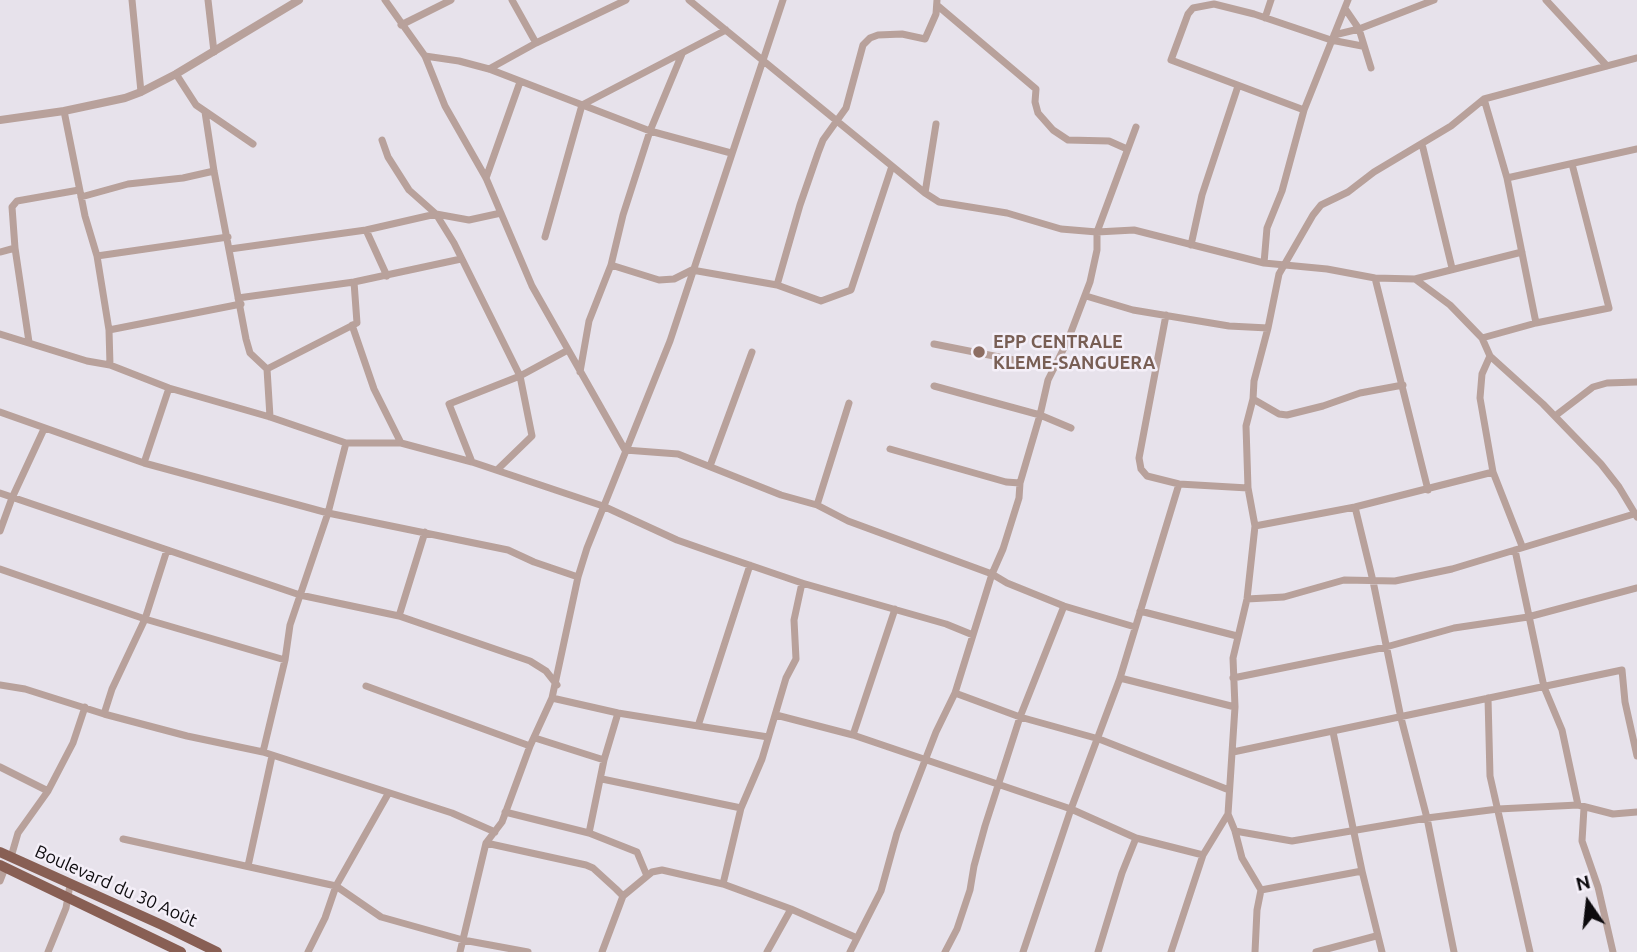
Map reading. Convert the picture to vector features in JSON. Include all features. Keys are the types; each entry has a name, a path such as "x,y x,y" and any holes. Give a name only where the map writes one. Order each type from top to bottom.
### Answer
{"highway":[{"name":"Boulevard du 30 Août","path":"0,852 5,863 69,899 181,952"},
{"name":"Boulevard du 30 Août","path":"5,863 70,885 217,952"}],"street":[{"path":"132,0 141,92"},
{"path":"208,0 214,52"},
{"path":"0,120 64,111 141,92 176,75 299,0"},
{"path":"385,0 425,56 446,106 486,177 533,286 625,450"},
{"path":"401,25 451,0"},
{"path":"512,0 536,43"},
{"path":"489,69 626,0"},
{"path":"689,0 764,59 835,121 939,202 1007,213 1061,229 1097,232 1134,230 1264,263 1327,269 1375,278 1415,279 1522,252"},
{"path":"460,952 485,843 501,825 530,746 557,685 578,577 603,506 670,341 783,0"},
{"path":"1265,18 1271,0"},
{"path":"1264,263 1267,228 1282,191 1304,110 1348,0"},
{"path":"1333,37 1359,30 1434,0"},
{"path":"1546,0 1607,66"},
{"path":"777,285 814,163 823,140 846,108 863,45 878,35 902,34 925,39 937,3 1035,89 1038,113 1053,131 1068,140 1109,141 1127,149"},
{"path":"1304,110 1171,60 1188,14 1193,8 1214,4 1362,47"},
{"path":"1346,10 1359,30 1362,47 1371,68"},
{"path":"545,237 582,105 726,30"},
{"path":"580,372 589,321 611,265 623,215 650,131 682,53"},
{"path":"425,56 489,69 650,131 731,153"},
{"path":"1255,952 1261,890 1242,858 1228,814 1235,707 1233,658 1247,600 1255,526 1248,488 1246,426 1279,274 1321,205 1348,192 1374,172 1451,126 1485,99 1637,58"},
{"path":"176,75 196,105 253,145"},
{"path":"486,177 520,82"},
{"path":"1191,245 1202,195 1238,86"},
{"path":"1485,99 1507,178 1536,323"},
{"path":"64,111 80,193 97,256 109,330 110,365"},
{"path":"205,111 214,172 250,353 267,369 271,417"},
{"path":"925,193 936,124"},
{"path":"850,952 883,884 897,833 936,732 955,693 1019,498 1020,484 1048,380 1086,296 1097,250 1097,232 1136,127"},
{"path":"382,140 388,157 409,190 436,214 520,376 532,436 497,470"},
{"path":"1422,144 1452,268"},
{"path":"1507,178 1637,149"},
{"path":"1482,338 1536,323 1609,308 1572,163"},
{"path":"611,265 659,280 674,279 692,270 777,285 821,301 851,290 892,166"},
{"path":"29,342 15,248 13,204 18,201 214,172"},
{"path":"230,248 366,230 436,214 469,220 501,214"},
{"path":"366,230 387,275"},
{"path":"97,256 228,237"},
{"path":"0,252 15,248"},
{"path":"109,330 239,301 354,282 461,259"},
{"path":"1375,278 1427,490"},
{"path":"1247,600 1284,597 1344,580 1395,581 1429,574 1636,515 1601,464 1555,416 1490,356 1482,338 1450,305 1415,279"},
{"path":"267,369 357,323 354,282"},
{"path":"1086,296 1133,310 1229,326 1268,328"},
{"path":"1166,315 1139,458 1141,469 1147,476 1179,484 1248,488"},
{"path":"352,325 374,389 401,443"},
{"path":"0,334 55,352 110,365 169,388 271,417 346,443 401,443 472,462 603,506 677,540 802,583 946,624 973,635"},
{"path":"934,344 1054,368"},
{"path":"472,462 449,404 520,376 568,350"},
{"path":"710,466 752,352"},
{"path":"1490,356 1482,374 1480,398 1493,472 1519,548 1528,617 1544,687 1562,730 1581,806 1582,841 1598,887 1613,952"},
{"path":"1555,416 1593,387 1607,383 1637,382"},
{"path":"934,386 1040,415 1071,428"},
{"path":"1253,399 1279,414 1287,415 1360,393 1403,386"},
{"path":"144,463 169,388"},
{"path":"817,505 849,403"},
{"path":"0,412 144,463 328,513 508,550 578,577"},
{"path":"0,531 44,429"},
{"path":"263,752 285,660 290,625 328,513 346,443"},
{"path":"890,449 1020,484"},
{"path":"625,450 668,452 710,466 740,480 817,505 848,521 992,574 1007,583 1064,606 1135,627"},
{"path":"1255,526 1355,507 1493,472"},
{"path":"1023,952 1120,678 1179,484"},
{"path":"0,493 300,595 399,616 530,661 546,671 557,685"},
{"path":"1355,507 1401,718 1427,818 1454,952"},
{"path":"399,616 425,532"},
{"path":"104,714 145,619 167,550"},
{"path":"698,726 750,565"},
{"path":"0,569 145,619 285,660"},
{"path":"723,884 741,808 762,759 786,678 796,659 794,620 802,583"},
{"path":"1233,678 1386,647 1454,628 1528,617 1637,588"},
{"path":"945,952 957,929 970,890 974,866 1020,717 1064,606"},
{"path":"853,735 895,609"},
{"path":"1140,611 1237,636"},
{"path":"1233,752 1622,670 1625,702 1637,755"},
{"path":"1120,678 1235,707"},
{"path":"0,685 25,689 104,714 263,752 452,813 495,832"},
{"path":"366,686 530,746"},
{"path":"955,693 1020,717 1099,739 1229,790"},
{"path":"552,698 618,713 768,737"},
{"path":"1488,698 1490,776 1530,952"},
{"path":"0,881 18,833 47,791 73,743 85,708"},
{"path":"589,833 604,760 618,713"},
{"path":"776,715 853,735 1072,809 1136,838 1203,855"},
{"path":"1333,732 1376,936 1382,952"},
{"path":"535,738 604,760"},
{"path":"248,866 272,756"},
{"path":"0,768 47,791"},
{"path":"602,779 741,808"},
{"path":"308,952 325,918 336,886 388,794"},
{"path":"1235,831 1292,841 1498,809 1581,806 1613,814 1637,812"},
{"path":"505,812 589,833 637,852 647,876"},
{"path":"1171,952 1203,855 1228,814"},
{"path":"1098,952 1122,873 1136,838"},
{"path":"123,839 336,886 381,917 463,940 528,952"},
{"path":"485,843 586,865 593,868 623,896"},
{"path":"602,952 623,896 647,876 662,870 723,884 791,909 857,938"},
{"path":"1261,890 1362,871"},
{"path":"48,952 69,899 70,885"},
{"path":"767,952 791,909"},
{"path":"1316,952 1376,936"}],"place":[{"name":"EPP CENTRALE KLEME-SANGUERA","path":"979,352"}]}
